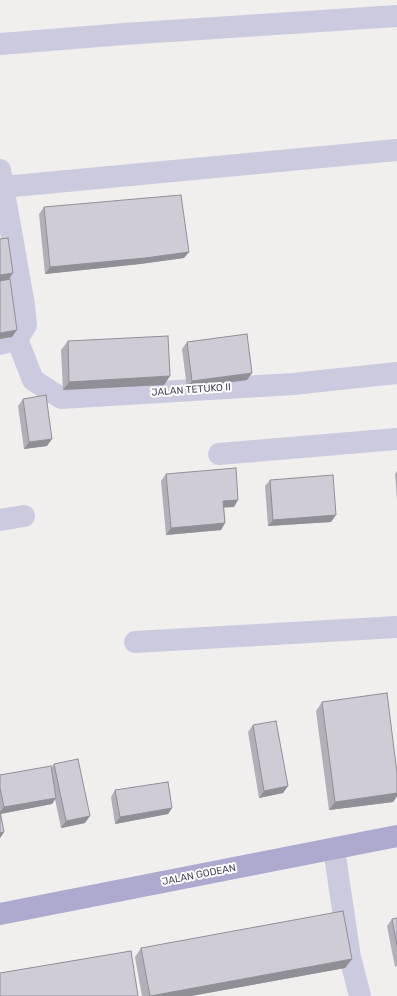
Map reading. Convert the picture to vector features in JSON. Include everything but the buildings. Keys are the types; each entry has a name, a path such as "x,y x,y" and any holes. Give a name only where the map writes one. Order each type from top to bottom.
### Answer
{"main road":[{"name":"JALAN GODEAN","path":"0,914 397,836"}],"street":[{"path":"0,44 124,34 397,16"},
{"path":"9,341 26,325 24,305 2,179 397,150"},
{"name":"JALAN TETUKO II","path":"9,341 33,380 62,398 293,384 397,373"},
{"path":"219,454 397,439"},
{"path":"0,520 24,516"},
{"path":"135,642 397,627"},
{"path":"334,849 350,957 360,996"}]}
